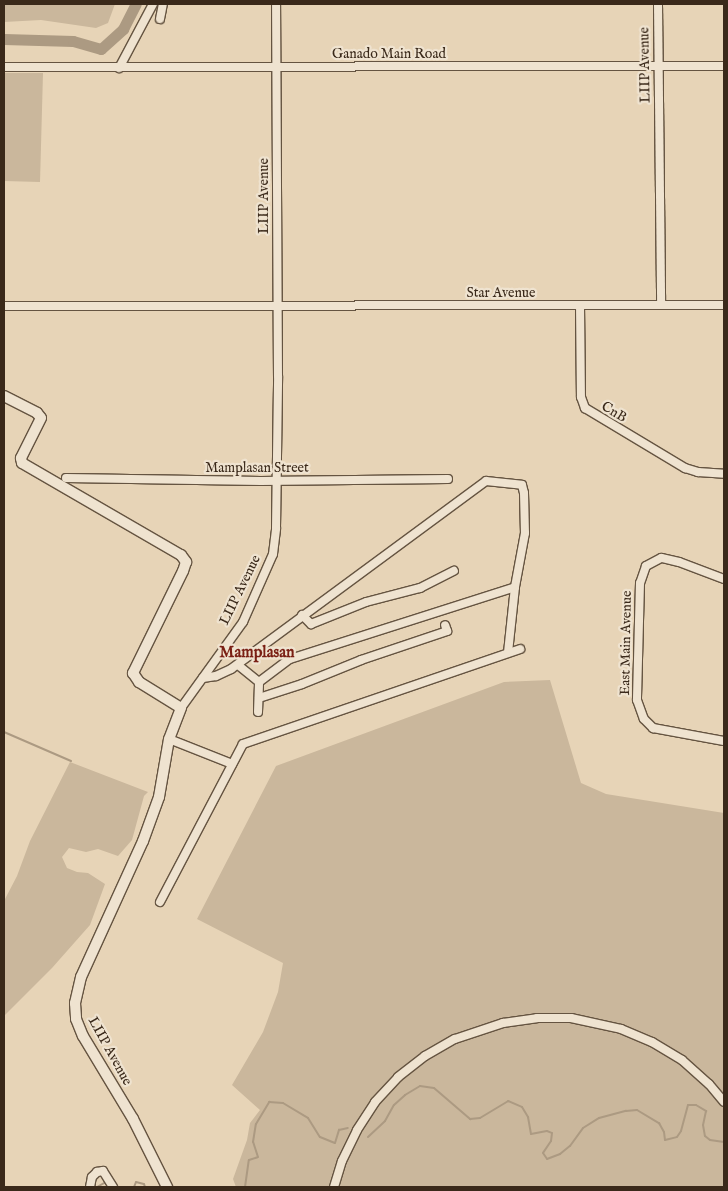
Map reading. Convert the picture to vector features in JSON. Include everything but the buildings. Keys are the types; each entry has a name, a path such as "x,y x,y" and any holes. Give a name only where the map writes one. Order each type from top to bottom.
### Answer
{"street":[{"path":"119,68 153,4"},
{"path":"160,19 163,4"},
{"name":"LIIP Avenue","path":"167,1187 133,1119 82,1036 76,1019 75,1003 81,977 155,810 169,739 181,708 243,622 266,574 273,554 277,480 278,306 276,4"},
{"name":"LIIP Avenue","path":"658,4 660,305"},
{"name":"Ganado Main Road","path":"4,67 724,66"},
{"name":"Star Avenue","path":"4,306 724,305"},
{"name":"CnB","path":"580,306 582,398 584,406 685,468 704,473 724,474"},
{"path":"4,396 37,413 41,418 21,458 22,463 184,557 185,568 133,673 138,682 181,708"},
{"name":"Mamplasan Street","path":"66,478 448,479"},
{"path":"203,678 216,676 238,664 486,481 522,485 525,533 515,588 508,653"},
{"name":"East Main Avenue","path":"724,579 680,562 661,558 646,566 640,583 637,700 644,719 653,728 724,741"},
{"path":"302,615 311,624 366,602 420,588 454,572"},
{"path":"258,682 290,659 515,588"},
{"path":"259,698 447,631 445,625"},
{"path":"160,902 243,744 520,649"},
{"path":"238,664 258,682 258,712"},
{"path":"169,739 232,764"},
{"path":"334,1187 342,1161 356,1130 376,1102 398,1077 425,1056 447,1043 470,1032 503,1023 537,1018 571,1018 621,1029 652,1042 682,1060 709,1084 724,1102"},
{"path":"90,1187 92,1177 97,1172 102,1171 113,1187"}],"shaded area":[{"path":"4,4 115,4 108,23 96,28 41,20 4,22"},
{"path":"4,73 43,73 40,182 4,181"},
{"path":"550,680 581,783 606,794 724,813 724,1187 236,1187 233,1179 247,1140 250,1123 260,1110 232,1085 263,1032 278,992 283,963 197,919 276,766 504,682"},
{"path":"70,762 148,792 144,796 132,840 118,856 98,849 86,852 69,848 62,857 67,868 77,872 88,873 105,884 90,925 52,968 4,1016 4,901 17,876 30,841"}],"waterway":[{"path":"4,39 73,41 101,49 123,29 136,4"},
{"path":"4,732 71,761"},
{"path":"368,1137 385,1121 394,1105 405,1095 420,1086 434,1088 470,1119 480,1118 508,1101 522,1107 528,1117 531,1134 547,1131 552,1133 551,1141 543,1153 547,1159 560,1154 570,1146 583,1128 599,1118 626,1111 637,1110 659,1123 664,1132 665,1140 677,1137 681,1131 688,1105 696,1105 706,1111 703,1125 705,1136 710,1140 724,1142"},
{"path":"245,1187 249,1160 258,1157 253,1142 256,1124 269,1102 283,1103 308,1118 320,1137 335,1143 339,1130 348,1128"},
{"path":"97,1187 106,1182"},
{"path":"134,1187 136,1182 144,1184 145,1187"}],"district":[{"name":"Mamplasan","path":"257,653"}]}
